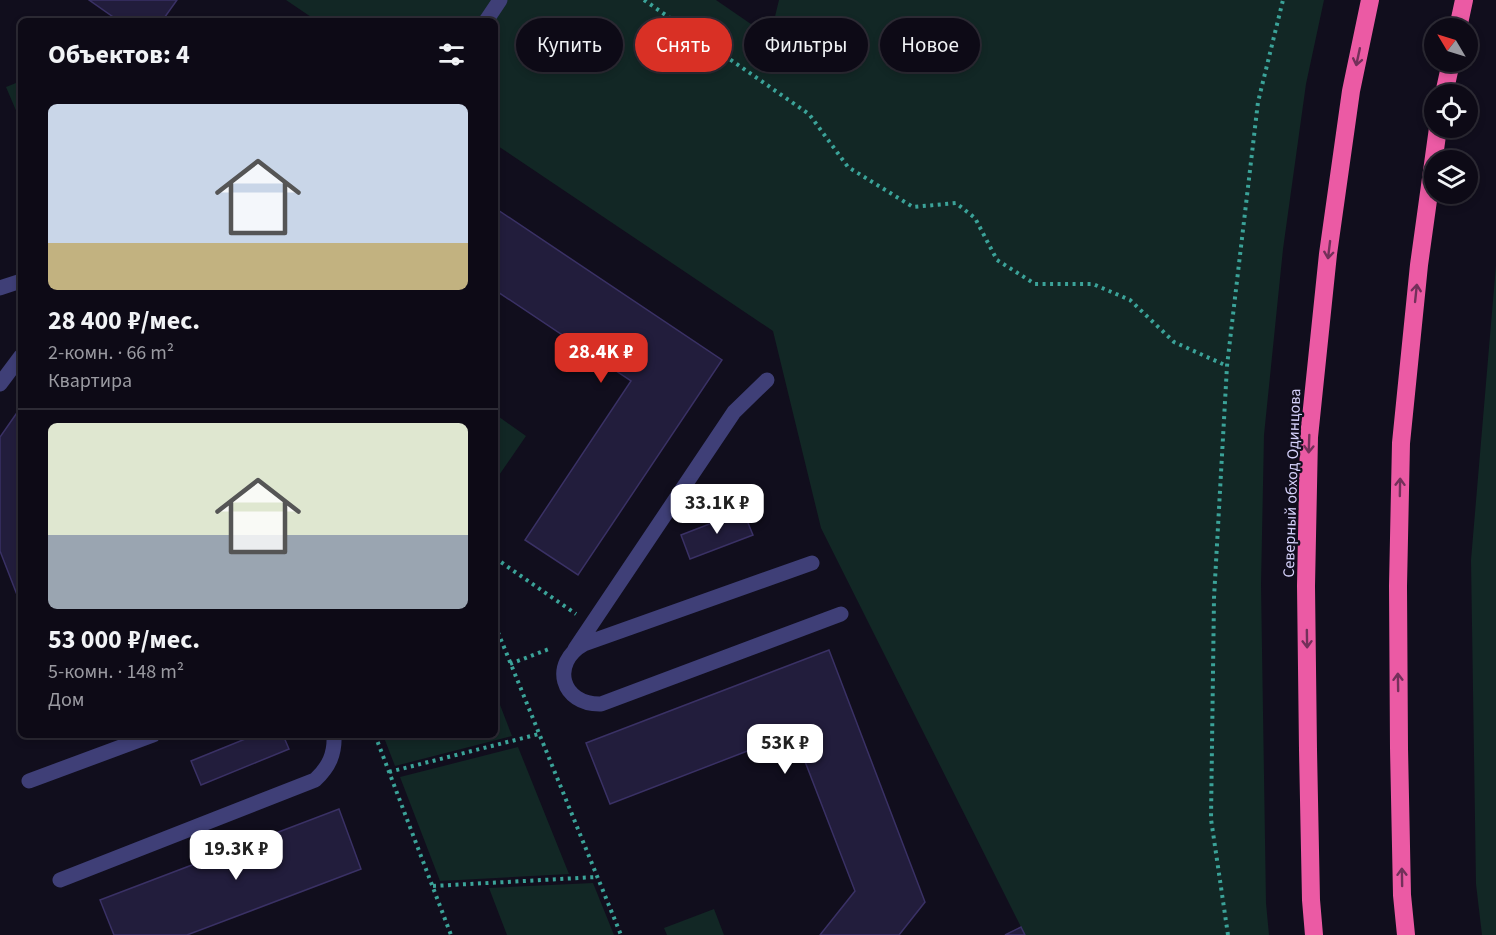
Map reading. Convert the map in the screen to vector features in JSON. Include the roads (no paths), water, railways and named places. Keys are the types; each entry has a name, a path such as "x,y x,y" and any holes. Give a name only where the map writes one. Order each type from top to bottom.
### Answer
{"highway":[{"name":"Северный обход Одинцова","path":"1314,935 1311,900 1307,726 1306,586 1309,437 1328,254 1351,91 1370,0"},
{"path":"1460,18 1464,0"},
{"path":"1406,935 1402,895 1399,725 1398,586 1401,443 1419,265 1437,138"}],"lane":[{"path":"488,18 500,0"},
{"path":"0,288 18,281"},
{"path":"0,384 18,360"},
{"path":"767,380 734,412 568,657 564,666 566,687 580,701 601,704 841,614"},
{"path":"575,649 812,562"},
{"path":"29,781 145,738"},
{"path":"60,880 315,780 332,758 334,738"}]}
